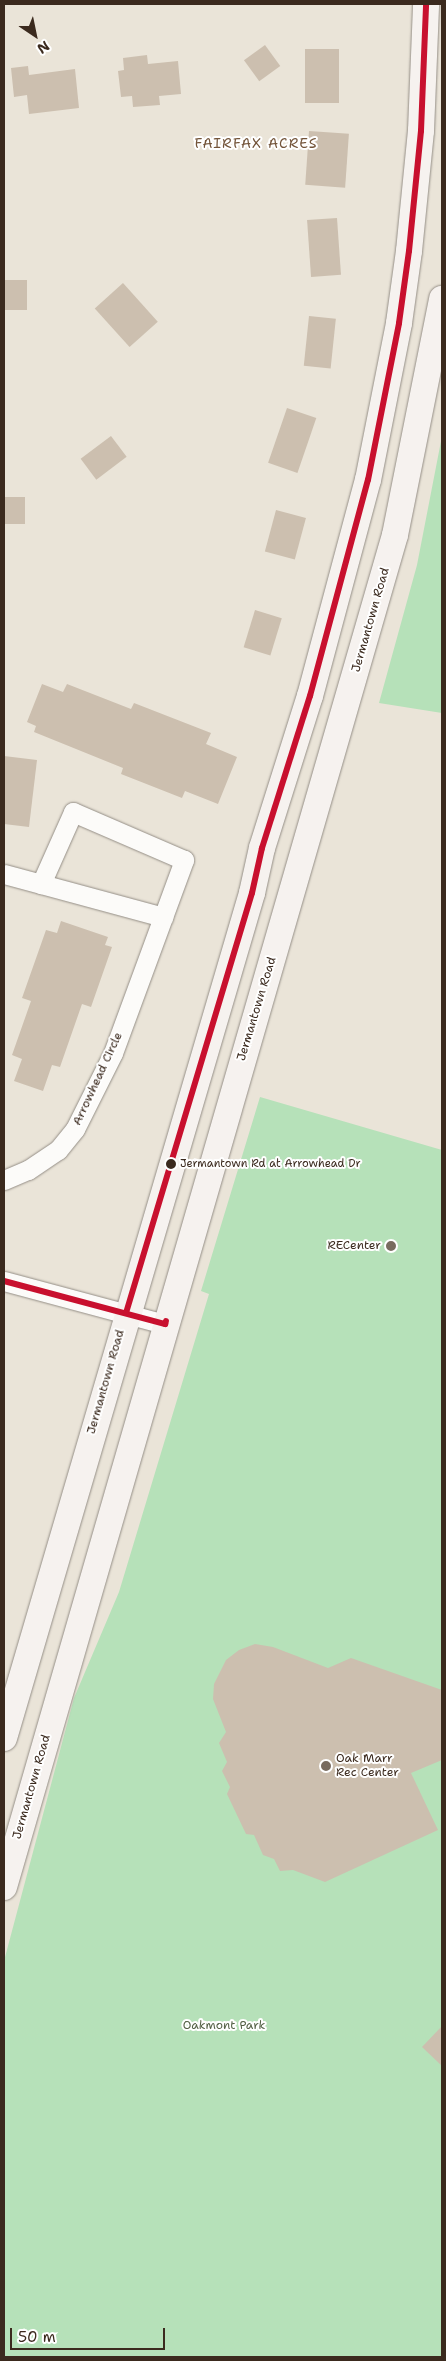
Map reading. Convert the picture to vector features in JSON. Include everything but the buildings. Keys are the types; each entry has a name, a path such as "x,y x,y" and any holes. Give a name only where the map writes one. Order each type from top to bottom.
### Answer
{"main road":[{"name":"Jermantown Road","path":"4,1738 126,1313 252,893 262,848 310,696 368,480 399,322 409,251 421,131 426,4"},
{"name":"Jermantown Road","path":"4,1887 165,1324 336,747 394,535 442,299"}],"street":[{"name":"Arrowhead Circle","path":"4,1180 28,1170 58,1150 75,1129 113,1053 184,860 72,812 41,884"},
{"path":"4,874 163,917"},
{"path":"4,1282 165,1324"}],"green space":[{"path":"442,436 442,713 379,703 417,565"},
{"name":"Oakmont Park","path":"260,1097 442,1150 442,2357 4,2357 4,1961 74,1698 119,1592 209,1294 201,1291"}],"transit line":[{"path":"126,1313 252,893 262,848 310,696 368,480 399,323 409,251 421,131 426,4"},
{"path":"4,1281 165,1324 166,1321"}],"place":[{"name":"Jermantown Rd at Arrowhead Dr","path":"171,1164"},
{"name":"RECenter","path":"391,1246"},
{"name":"Oak Marr Rec Center","path":"326,1766"}],"district":[{"name":"FAIRFAX ACRES","path":"256,143"}]}
